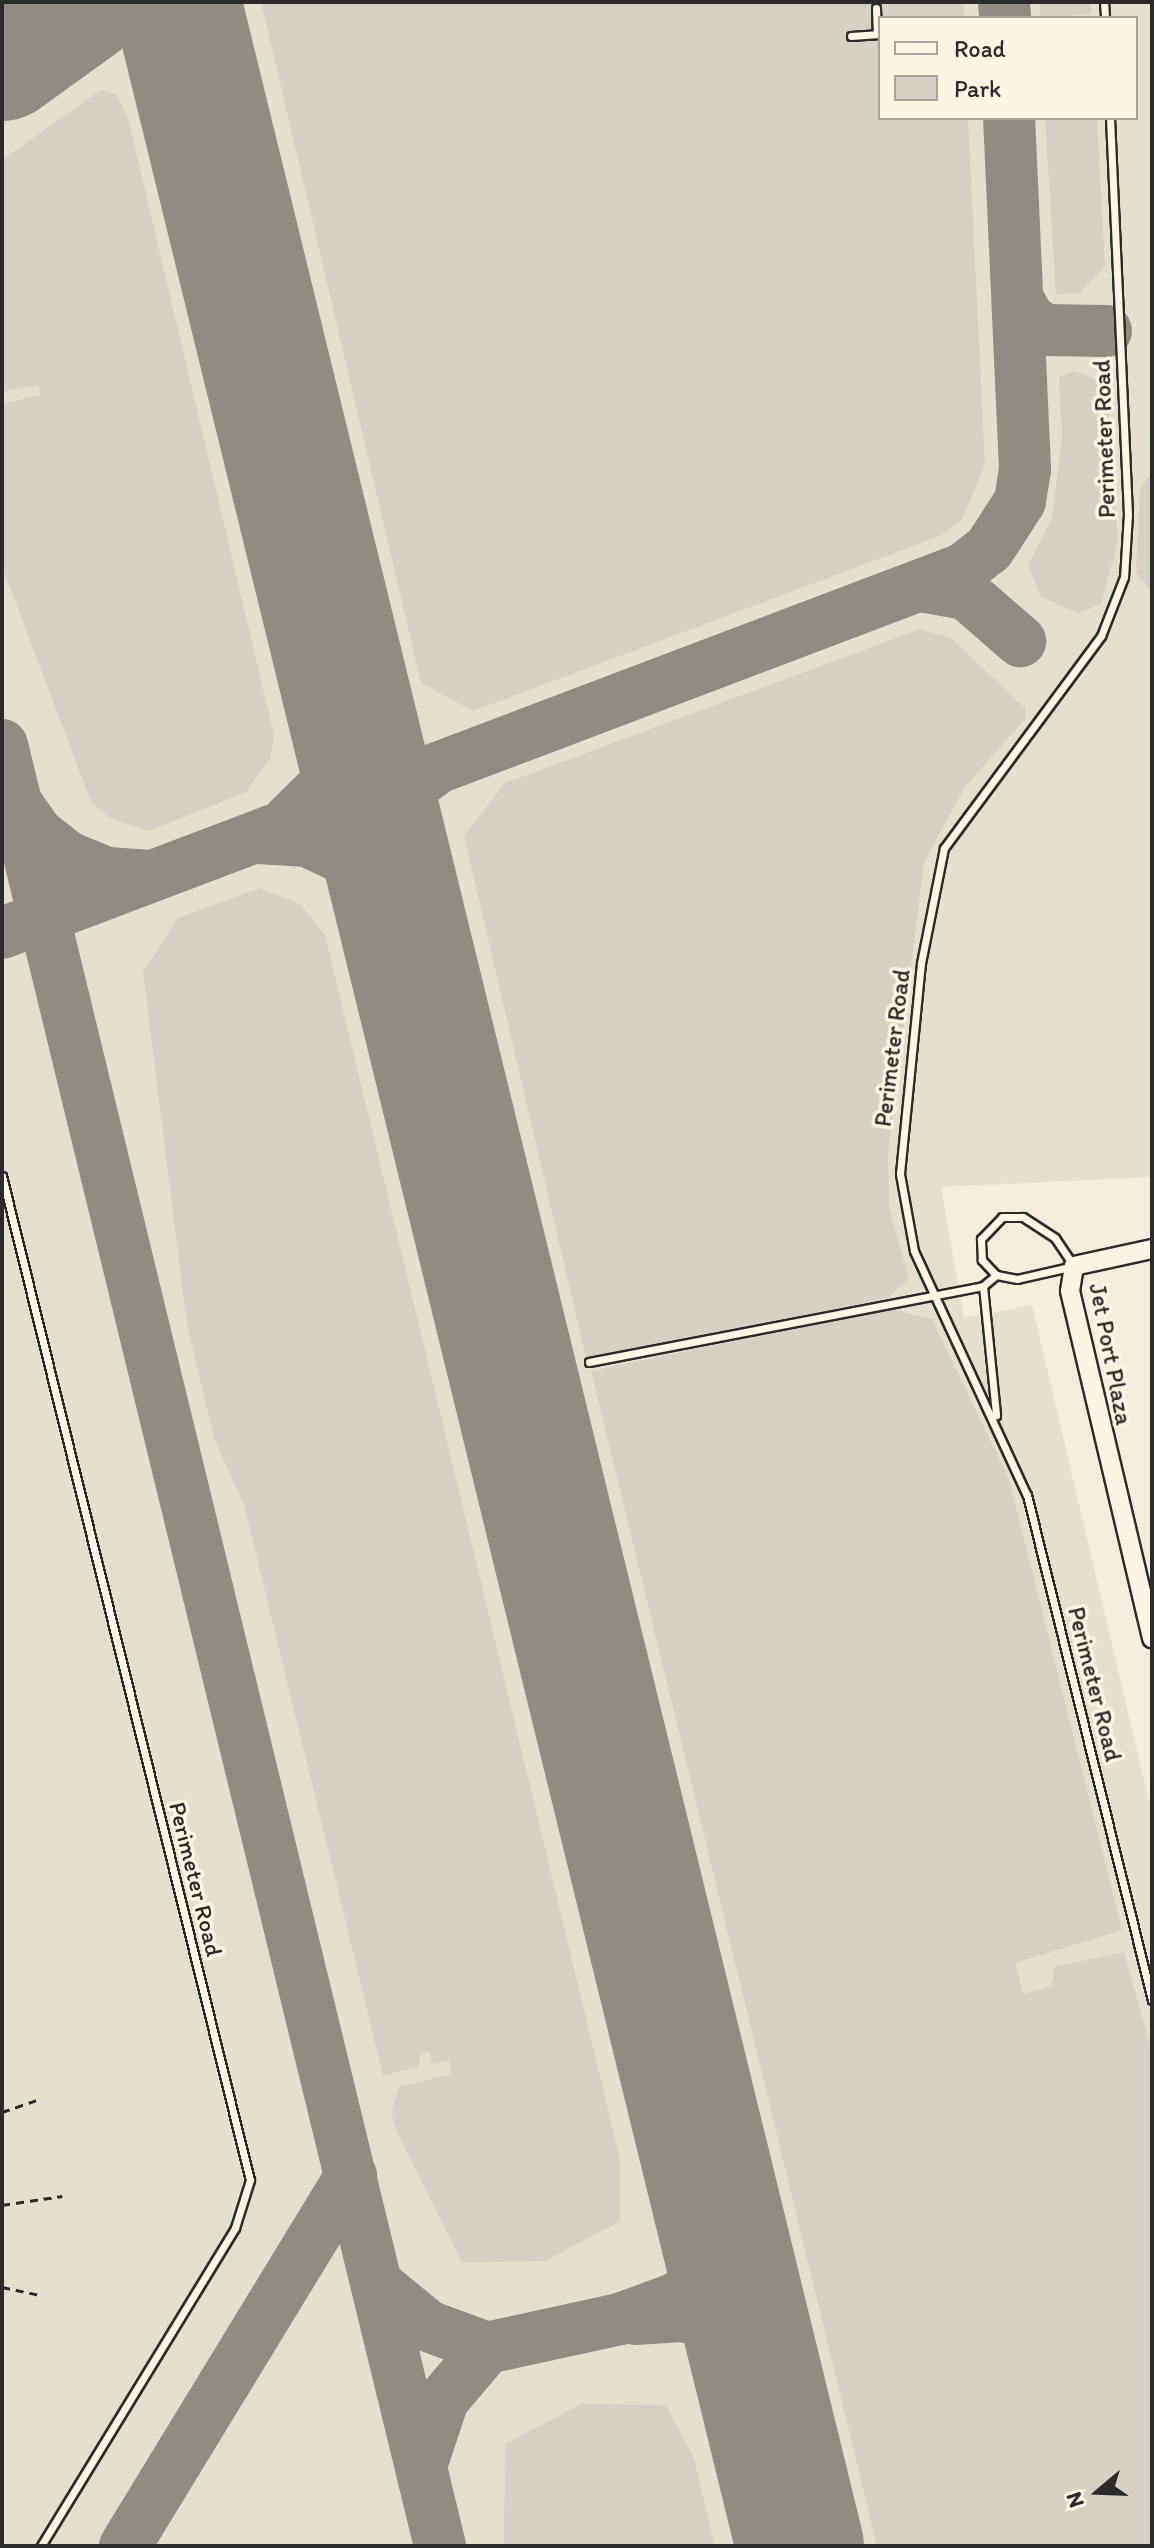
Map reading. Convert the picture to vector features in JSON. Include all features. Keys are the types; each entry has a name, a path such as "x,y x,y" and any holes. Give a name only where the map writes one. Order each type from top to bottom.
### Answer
{"street":[{"path":"1074,1266 1152,1249"},
{"name":"Jet Port Plaza","path":"1074,1266 1072,1308 1152,1638"}],"lane":[{"path":"851,36 878,34 876,8"},
{"name":"Perimeter Road","path":"1110,120 1128,514 1124,577 1101,636 957,824 933,883 900,1174 904,1216 932,1292 996,1421 1039,1537 1152,2000"},
{"name":"Perimeter Road","path":"2,1176 250,2180 235,2228 41,2546"},
{"path":"1002,1217 1023,1217 1055,1238 1074,1266 1017,1279 996,1275 982,1260 981,1239 1002,1217"},
{"path":"589,1362 932,1292 983,1286 996,1275"},
{"path":"983,1286 996,1421"}],"path":[{"path":"2,2112 39,2099"},
{"path":"2,2205 62,2196"},
{"path":"2,2287 39,2295"}],"shaded area":[{"path":"2,2 1152,2 1152,1177 941,1187 964,1318 1032,1305 1152,1814 1152,2546 2,2546"}],"green space":[{"path":"261,2 963,2 964,16 878,16 878,120 968,120 985,465 962,519 940,536 473,711 421,683"},
{"path":"1039,2 1091,2 1091,14 1040,16"},
{"path":"101,90 116,94 128,118 274,735 270,759 246,792 149,831 112,819 91,802 2,566 2,404 40,395 39,385 2,392 2,160"},
{"path":"1045,120 1097,120 1105,266 1080,293 1056,294"},
{"path":"1075,371 1099,381 1108,395 1118,541 1101,604 1078,613 1041,597 1028,565 1052,518 1062,436 1059,377"},
{"path":"1152,473 1152,592 1136,573 1140,489"},
{"path":"920,629 951,638 1026,709 1025,719 965,787 924,862 888,1153 889,1208 909,1279 887,1298 586,1358 464,836 505,783"},
{"path":"260,888 300,904 325,935 620,2159 620,2221 545,2261 462,2262 396,2130 391,2112 399,2087 452,2074 449,2061 432,2064 430,2052 420,2054 419,2067 383,2075 244,1505 214,1438 187,1325 143,972 178,918"},
{"path":"891,1309 932,1319 1009,1479 1122,1930 1015,1963 1023,1994 1052,1986 1054,1967 1124,1952 1152,2052 1152,2546 877,2546 591,1371"},
{"path":"581,2404 666,2405 694,2459 715,2546 504,2546 505,2444"}],"taxiway":[{"path":"1004,2 1005,16"},
{"path":"2,933 963,569 989,549 1020,501 1025,469 1009,120"},
{"path":"1018,299 1029,319 1045,330 1106,331"},
{"path":"920,586 966,594 1020,641"},
{"path":"288,821 321,788 335,763 347,691"},
{"path":"2,745 440,2546"},
{"path":"392,877 392,822 413,786 434,771"},
{"path":"17,804 37,833 68,857 107,873 151,876"},
{"path":"259,838 307,841 352,862 381,891 407,938"},
{"path":"125,2546 351,2176"},
{"path":"421,2466 443,2400 487,2348 620,2319 677,2298 703,2277 716,2251 717,2210"},
{"path":"377,2284 428,2326 487,2348"},
{"path":"635,2319 683,2316 715,2325 741,2349 762,2386"}],"runway":[{"path":"2,57 78,2"},
{"path":"177,2 800,2546"}]}
